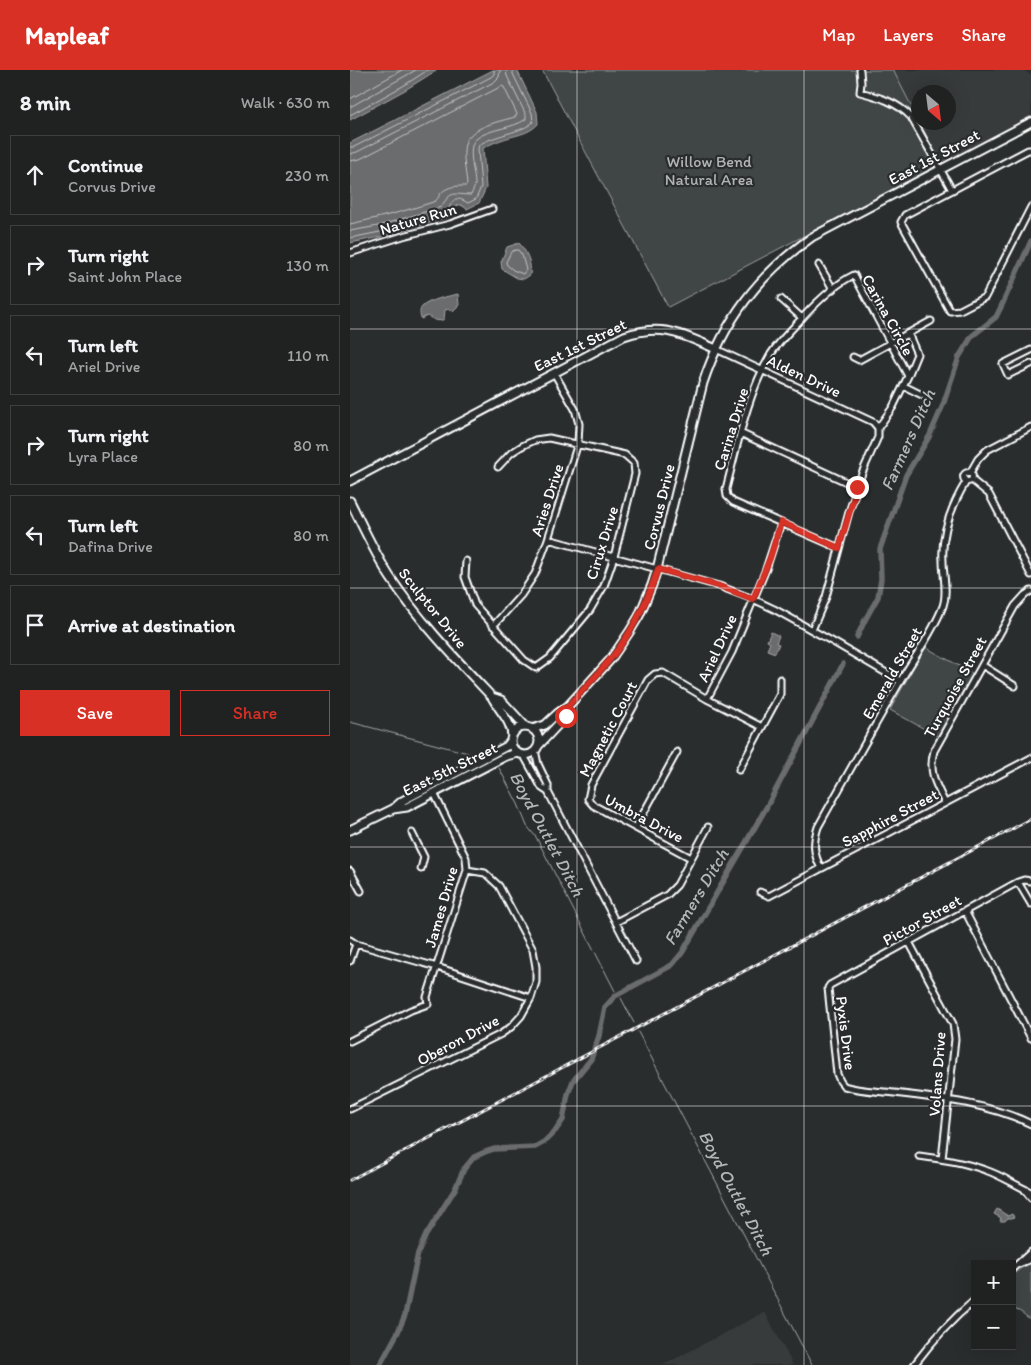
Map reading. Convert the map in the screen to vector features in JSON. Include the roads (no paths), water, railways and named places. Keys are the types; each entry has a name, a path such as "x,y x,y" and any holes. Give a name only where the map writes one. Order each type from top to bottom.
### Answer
{"street":[{"path":"860,70 860,92 877,96 904,109 911,117 952,190"},
{"name":"East 1st Street","path":"350,482 624,336 645,330 672,331 716,349 728,326 748,296 771,270 798,247 828,228 1031,122"},
{"path":"1031,150 905,215 901,222 950,311 960,310 985,297 1031,207"},
{"name":"Nature Run","path":"350,253 402,236 450,224 492,209"},
{"path":"819,265 833,289"},
{"name":"Carina Circle","path":"763,370 779,343 813,306 847,278 854,275 908,376 893,408 878,428"},
{"path":"781,299 802,318"},
{"path":"853,357 859,360 930,321"},
{"path":"908,333 917,354 908,376"},
{"name":"Alden Drive","path":"716,349 873,422 878,428"},
{"name":"Corvus Drive","path":"529,728 545,725 568,706 611,659 630,631 646,601 658,569 704,383 716,349"},
{"path":"1031,350 1003,364 1008,375 1031,364"},
{"name":"Carina Drive","path":"763,370 748,405 726,489 728,496 733,502 781,522"},
{"name":"Aries Drive","path":"493,626 521,595 535,574 548,540 578,444 579,424 575,410 554,373"},
{"path":"904,386 928,398"},
{"path":"972,480 966,482 963,478 964,475 970,473 978,459 987,450 1031,427"},
{"path":"812,630 826,597 857,487 878,437 878,428"},
{"path":"740,433 857,487"},
{"path":"498,467 511,453 535,440 549,438 578,444"},
{"name":"Cirux Drive","path":"493,626 524,660 536,668 550,658 590,610 604,586 614,557 635,474 634,462 625,455 578,444"},
{"path":"970,473 973,477 972,480 989,494 1031,575"},
{"name":"Emerald Street","path":"820,868 814,847 818,827 900,681 933,627 944,604 945,584 942,559 944,535 951,512 966,482"},
{"name":"Sculptor Drive","path":"350,501 398,590 433,634 492,697 511,727 511,739"},
{"path":"781,522 839,548"},
{"name":"Ariel Drive","path":"707,699 732,652 770,558 781,522"},
{"path":"548,540 719,586 753,599 812,630 900,681"},
{"path":"466,561 465,577 474,605 493,626"},
{"name":"Turquoise Street","path":"945,803 933,779 931,762 934,751 1015,606 1031,591"},
{"path":"982,665 1016,686"},
{"name":"Magnetic Court","path":"588,799 591,786 648,680 655,674 663,673 707,699"},
{"path":"739,770 780,694 780,679"},
{"name":"Sculptor Drive","path":"492,697 501,700 529,728"},
{"path":"707,699 762,728"},
{"name":"Corvus Drive","path":"536,748 566,716 568,706"},
{"path":"548,792 542,788 520,754 514,750 511,739 517,729 529,728 535,731 538,738 536,748 538,764 548,785 548,792 636,961"},
{"name":"East 5th Street","path":"350,830 393,809 402,801 507,746 511,739"},
{"path":"520,754 532,753 536,748"},
{"path":"636,827 677,752"},
{"name":"East 5th Street","path":"393,809 406,807 506,756 520,754"},
{"name":"Sapphire Street","path":"760,892 769,896 1031,758"},
{"name":"James Drive","path":"350,1041 411,1010 428,1004 427,996 467,870 466,858 434,793"},
{"name":"Umbra Drive","path":"588,799 593,805 690,858"},
{"path":"616,922 667,895 677,884 708,826"},
{"path":"412,834 424,857 421,869"},
{"name":"Oberon Drive","path":"350,1109 501,1034 521,1016 531,998 536,982 533,950 499,886 485,873 467,870"},
{"path":"350,871 361,891"},
{"name":"Pictor Street","path":"828,988 830,985 1018,882 1031,880"},
{"path":"1018,882 1031,904"},
{"path":"965,911 1031,1038"},
{"path":"350,940 356,944 437,967 531,998"},
{"name":"Volans Drive","path":"909,942 953,1024 955,1039 942,1159"},
{"path":"350,961 356,944"},
{"name":"Pyxis Drive","path":"828,988 837,1074 844,1086 949,1100"},
{"path":"949,1100 983,1106 1031,1124"},
{"path":"919,1156 964,1163 984,1169 1002,1176 1031,1192"},
{"path":"1024,1189 1031,1198"},
{"path":"1019,1264 1031,1252"},
{"path":"1016,1266 1031,1259"},
{"path":"914,1365 938,1336 971,1303"}],"water":[{"path":"350,70 437,70 350,120"},
{"path":"493,70 517,70 537,112 538,124 525,133 483,148 486,188 479,203 467,209 457,205 449,217 381,237 350,243 350,143"},
{"path":"519,243 530,262 530,275 524,279 517,278 502,269 501,262 507,247"},
{"path":"458,294 459,305 453,311 445,310 444,319 438,321 427,316 421,319 420,310 429,302"},
{"path":"771,632 779,636 776,643 779,644 775,653 767,650 770,643 767,641"},
{"path":"997,1209 1008,1216 1012,1214 1014,1217 1000,1221 1001,1218 994,1214"}],"waterway":[{"name":"Farmers Ditch","path":"857,637 878,597 881,579 880,549 906,475 929,437 943,405 959,357 972,336 996,317 1031,241"},
{"name":"Farmers Ditch","path":"380,1365 405,1315 418,1253 426,1235 455,1189 464,1169 474,1157 485,1152 494,1149 535,1147 544,1142 556,1130 563,1120 568,1094 573,1081 591,1059 599,1036 605,1007 615,996 672,965 682,953 766,808 843,664"},
{"name":"Boyd Outlet Ditch","path":"350,722 468,753"},
{"name":"Boyd Outlet Ditch","path":"499,768 527,826 536,837 615,991"},
{"name":"Boyd Outlet Ditch","path":"621,998 634,1023"},
{"name":"Boyd Outlet Ditch","path":"638,1032 812,1365"}],"railway":[{"path":"350,1180 1031,819"}],"park label":[{"name":"Willow Bend Natural Area","path":"709,170"}]}
